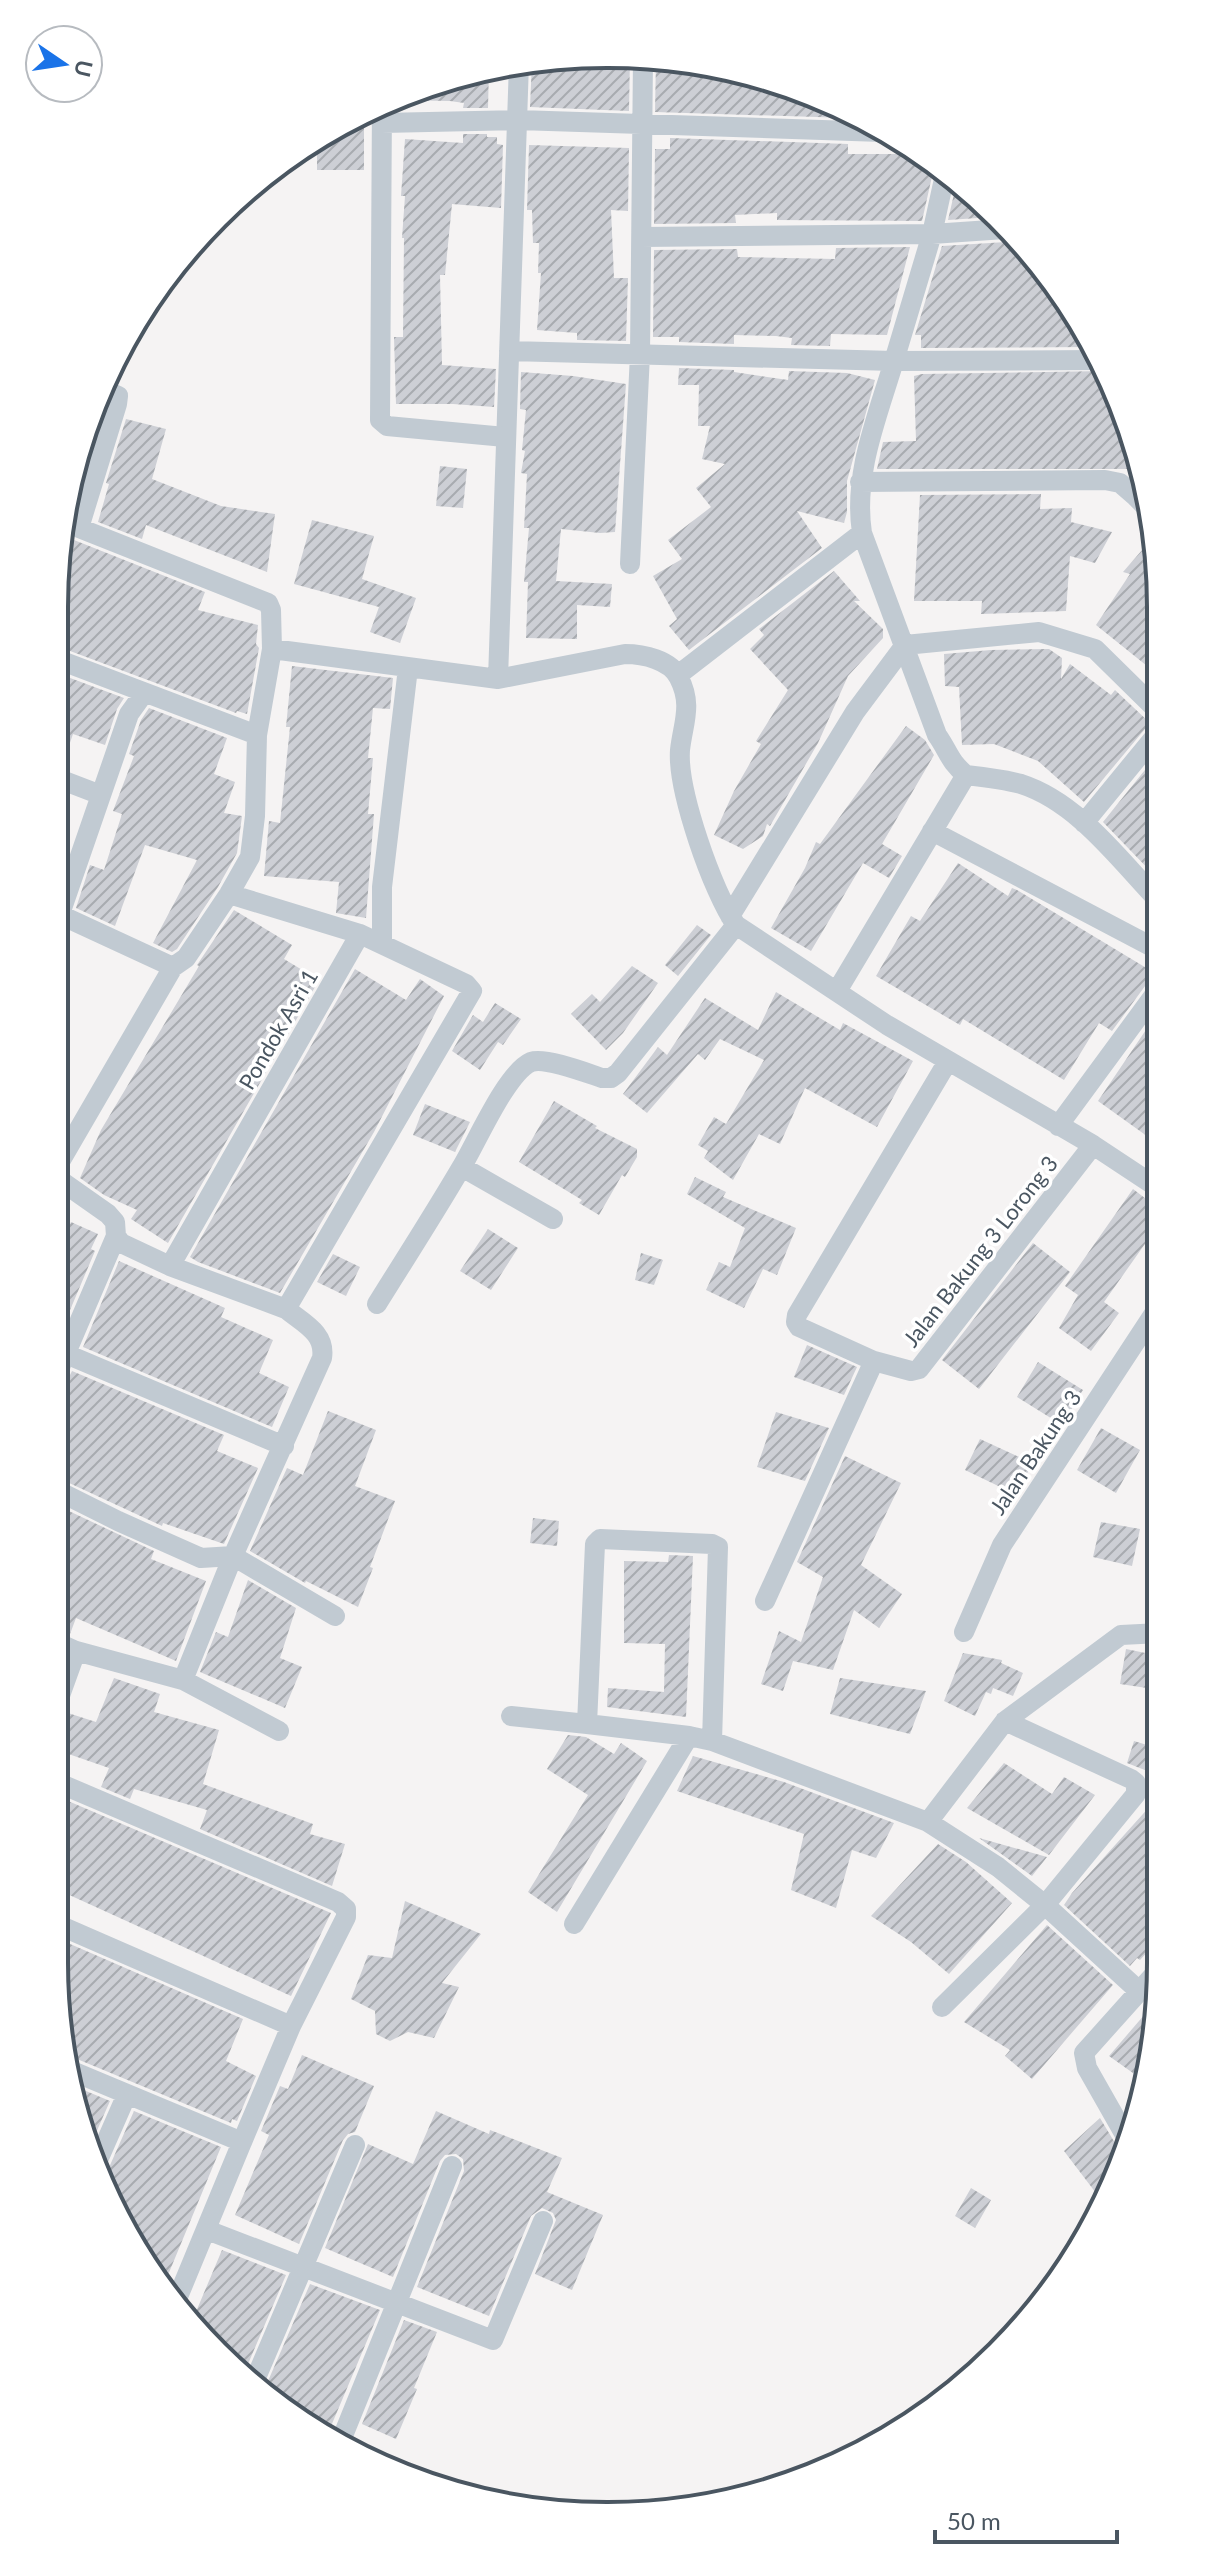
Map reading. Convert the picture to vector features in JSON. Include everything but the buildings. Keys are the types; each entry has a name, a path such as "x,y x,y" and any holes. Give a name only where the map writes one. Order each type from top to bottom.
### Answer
{"street":[{"path":"630,564 640,354 643,69"},
{"path":"498,679 519,76"},
{"path":"391,114 860,131"},
{"path":"378,120 380,420 387,426 505,437"},
{"path":"943,185 932,234 860,482 862,533 937,735 947,749 951,763 966,775 1022,785 1054,800 1084,823 1147,889"},
{"path":"642,237 932,234 993,230"},
{"path":"509,351 894,361 1086,360"},
{"path":"77,507 117,404 118,396 112,394"},
{"path":"860,482 1105,480 1134,491"},
{"path":"68,1150 173,967 186,958 250,857 257,735 272,649 268,603 74,528"},
{"path":"678,675 862,533"},
{"path":"377,1304 462,1167 505,1090 523,1069 533,1062 543,1061 602,1078 611,1078 618,1073 733,920 855,712 905,645 1039,632 1095,649 1147,700"},
{"path":"272,649 498,679 625,654 656,659 678,675 687,708 680,750 689,815 733,920 948,1061 1093,1145 1147,1181"},
{"path":"68,663 257,735"},
{"path":"382,944 382,887 408,668"},
{"path":"68,884 129,714 144,693"},
{"path":"1084,823 1147,746"},
{"path":"837,991 966,775"},
{"path":"68,782 101,795"},
{"path":"932,831 1147,944"},
{"path":"229,894 360,934 466,984 472,991 286,1309"},
{"path":"68,918 173,967"},
{"name":"Pondok Asri 1","path":"170,1266 360,934"},
{"path":"1058,1126 1147,1005"},
{"path":"765,1601 874,1361 799,1327 797,1315 948,1061"},
{"name":"Jalan Bakung 3 Lorong 3","path":"874,1361 911,1371 919,1369 1093,1145"},
{"path":"462,1167 553,1219"},
{"path":"68,1184 108,1214 115,1222 116,1236 68,1349"},
{"path":"116,1236 121,1243 170,1266 286,1309 320,1337 324,1346 312,1385 233,1556 183,1680"},
{"name":"Jalan Bakung 3","path":"964,1632 1002,1545 1147,1324"},
{"path":"68,1355 284,1446"},
{"path":"68,1496 201,1558 233,1556 335,1616"},
{"path":"587,1724 595,1544 600,1539 608,1538 712,1544 720,1552 712,1741"},
{"path":"928,1822 1005,1721 1121,1635 1147,1634"},
{"path":"68,1647 183,1680 279,1731"},
{"path":"68,1673 76,1651"},
{"path":"511,1716 712,1741 928,1822 998,1867 1045,1905 1139,1991"},
{"path":"942,2007 1045,1905 1136,1794 1136,1783 1005,1721"},
{"path":"574,1924 689,1736"},
{"path":"68,1787 324,1896 346,1909 346,1917 291,2026 180,2292"},
{"path":"68,1929 291,2026"},
{"path":"1121,2127 1083,2059 1084,2053 1146,1983"},
{"path":"79,2074 242,2142"},
{"path":"102,2150 127,2094"},
{"path":"258,2373 355,2145"},
{"path":"344,2433 452,2166"},
{"path":"207,2230 493,2340 543,2221"}]}
